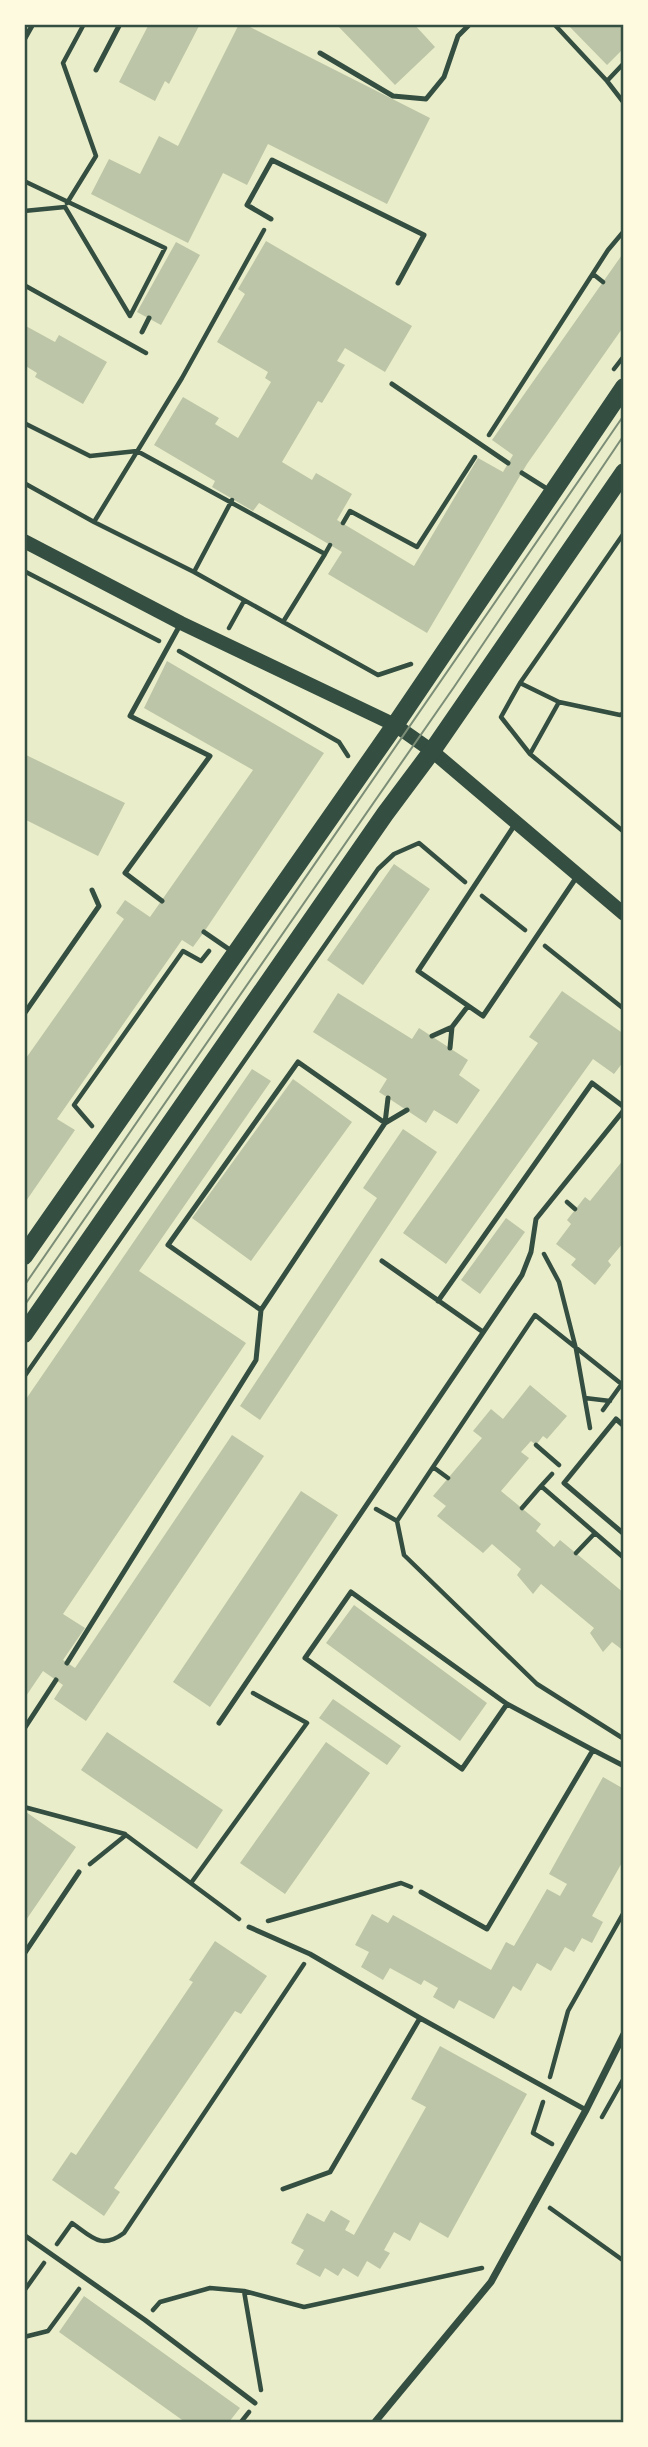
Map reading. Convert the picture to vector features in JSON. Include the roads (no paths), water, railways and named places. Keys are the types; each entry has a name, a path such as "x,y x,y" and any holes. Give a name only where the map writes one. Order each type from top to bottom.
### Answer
{"main road":[{"path":"24,1256 395,724 624,387"},
{"path":"24,1334 385,814 432,751 624,471"},
{"path":"24,541 181,623 395,724 432,751 624,914"}],"street":[{"path":"375,2423 491,2282 586,2110 624,2034"}],"lane":[{"path":"24,40 33,24"},
{"path":"96,70 120,24"},
{"path":"320,54 393,96 426,99 444,77 458,36 470,24"},
{"path":"271,219 247,205 272,160 425,235 398,283"},
{"path":"142,332 149,318"},
{"path":"392,384 508,463"},
{"path":"522,473 552,492"},
{"path":"162,901 125,873 210,756 130,716 181,623"},
{"path":"516,823 418,971 482,1016 578,875"},
{"path":"24,1014 99,906 92,890"},
{"path":"204,932 235,954"},
{"path":"432,1036 452,1027 468,1006"},
{"path":"450,1048 452,1027"},
{"path":"261,1310 167,1245 299,1062 385,1123"},
{"path":"219,1723 522,1275 531,1252 536,1219 624,1109 592,1083 438,1301"},
{"path":"385,1123 388,1098"},
{"path":"67,1663 256,1360 261,1310 385,1123 407,1110"},
{"path":"382,1261 483,1332"},
{"path":"624,1426 616,1419 564,1483 624,1534"},
{"path":"507,1703 462,1769 304,1658 351,1592 507,1703 624,1766"},
{"path":"24,1729 56,1680"},
{"path":"421,1892 487,1929 593,1750"},
{"path":"24,1954 79,1872"},
{"path":"250,1927 310,1954 586,2110"},
{"path":"284,2189 330,2172 420,2018"},
{"path":"24,2235 145,2320 256,2403"}],"tram line":[{"path":"24,1286 624,415"},
{"path":"24,1306 454,687 624,435"}]}
